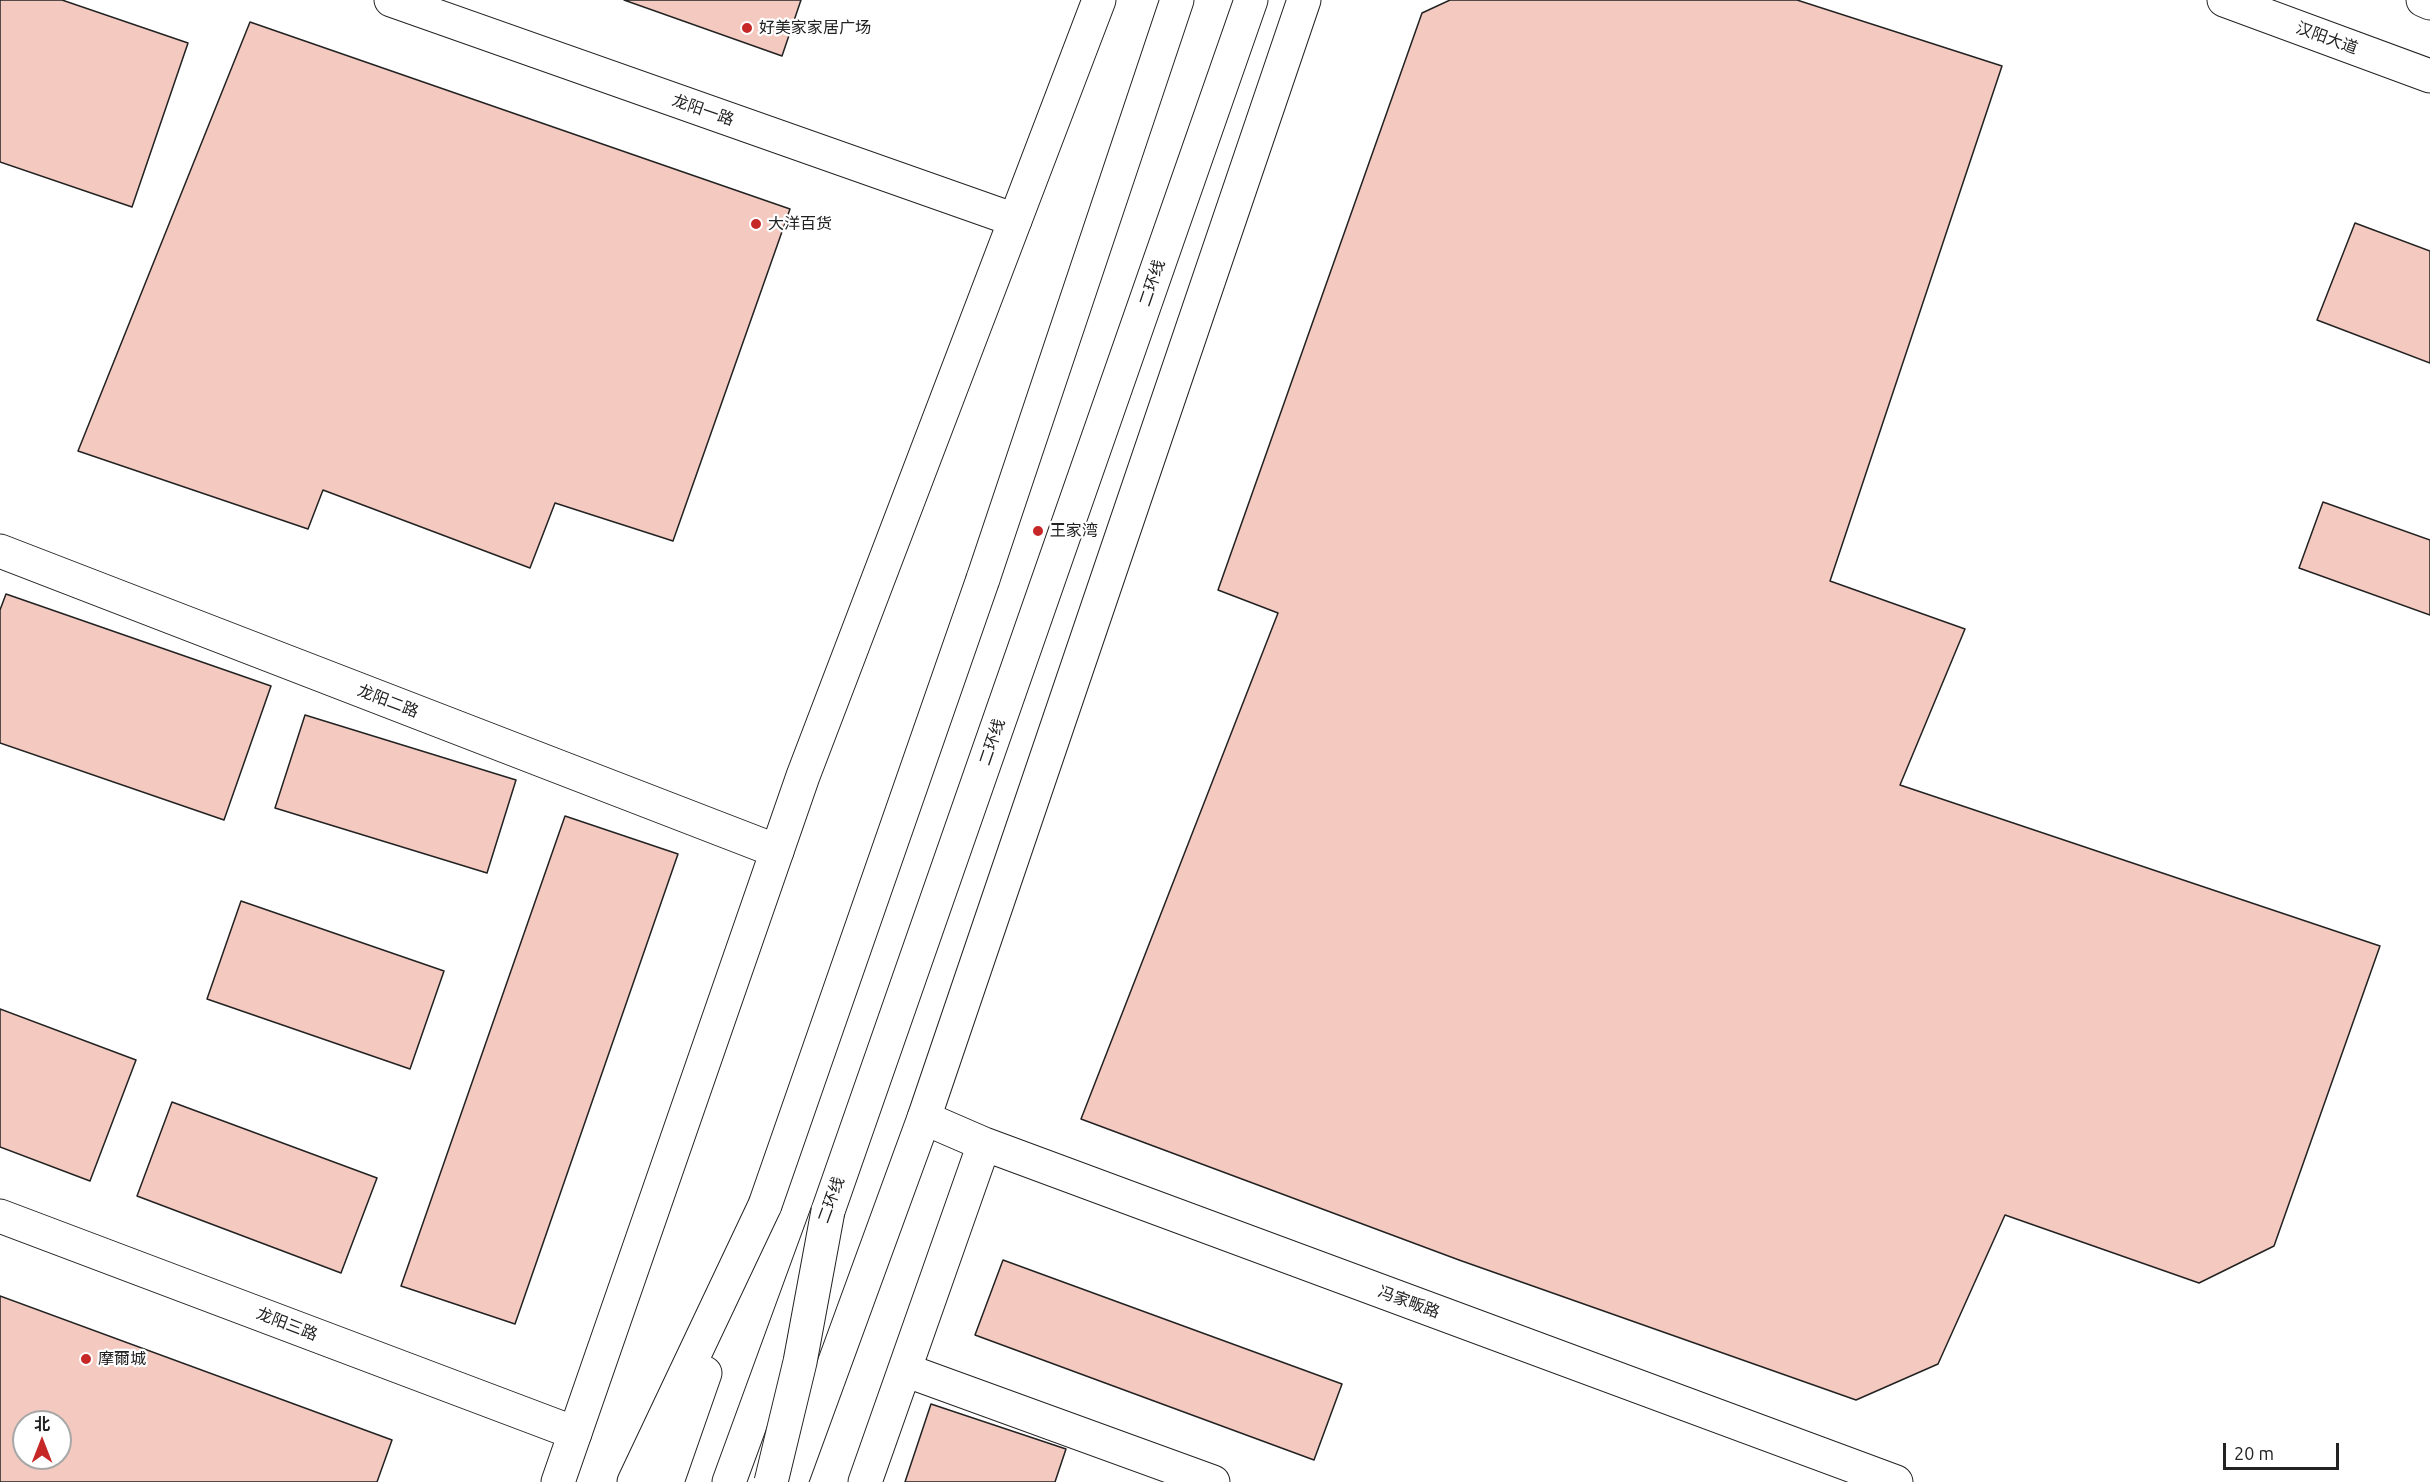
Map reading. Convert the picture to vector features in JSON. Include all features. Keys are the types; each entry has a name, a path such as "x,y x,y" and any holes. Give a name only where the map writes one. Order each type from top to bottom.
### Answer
{"main road":[{"name":"龙阳一路","path":"391,0 1016,220"},
{"path":"558,1482 803,776 1099,0"},
{"path":"667,1482 983,579 1177,0"},
{"name":"二环线","path":"729,1482 828,1211 1251,0"},
{"path":"791,1482 924,1118 1304,0"},
{"name":"汉阳大道","path":"2224,0 2430,76"},
{"name":"汉阳大道","path":"2284,0 2430,60"},
{"path":"2423,0 2430,3"},
{"name":"龙阳二路","path":"0,551 777,851"},
{"name":"冯家畈路","path":"924,1118 984,1144 1896,1482"},
{"path":"865,1482 984,1144"},
{"path":"634,1482 765,1205"},
{"path":"771,1482 800,1362 828,1211"},
{"name":"龙阳三路","path":"0,1216 575,1433"},
{"path":"905,1370 1212,1482"}],"building":[{"path":"0,0 62,0 188,43 132,207 0,162"},
{"name":"好美家家居广场","path":"624,0 801,0 782,56"},
{"path":"1450,0 1797,0 2002,66 1830,581 1965,629 1900,785 2380,946 2274,1246 2199,1283 2005,1215 1938,1364 1856,1400 1459,1260 1081,1119 1278,613 1218,590 1422,13"},
{"path":"250,22 790,209 673,541 555,503 530,568 323,490 308,529 78,451"},
{"path":"2355,223 2430,251 2430,363 2317,320"},
{"path":"2323,502 2430,540 2430,615 2299,568"},
{"path":"6,594 271,686 224,820 0,743 0,610"},
{"path":"305,715 516,780 487,873 275,808"},
{"path":"565,816 678,854 515,1324 401,1286"},
{"path":"241,901 444,971 410,1069 207,999"},
{"path":"0,1009 136,1060 90,1181 0,1147"},
{"path":"172,1102 377,1178 341,1273 137,1196"},
{"path":"1003,1260 1342,1384 1314,1460 975,1335"},
{"name":"摩爾城","path":"0,1296 392,1440 377,1482 0,1482"},
{"path":"931,1404 1066,1449 1055,1482 905,1482"}],"place":[{"name":"好美家家居广场","path":"747,28"},
{"name":"大洋百货","path":"756,224"},
{"name":"王家湾","path":"1038,531"},
{"name":"摩爾城","path":"86,1359"}]}
